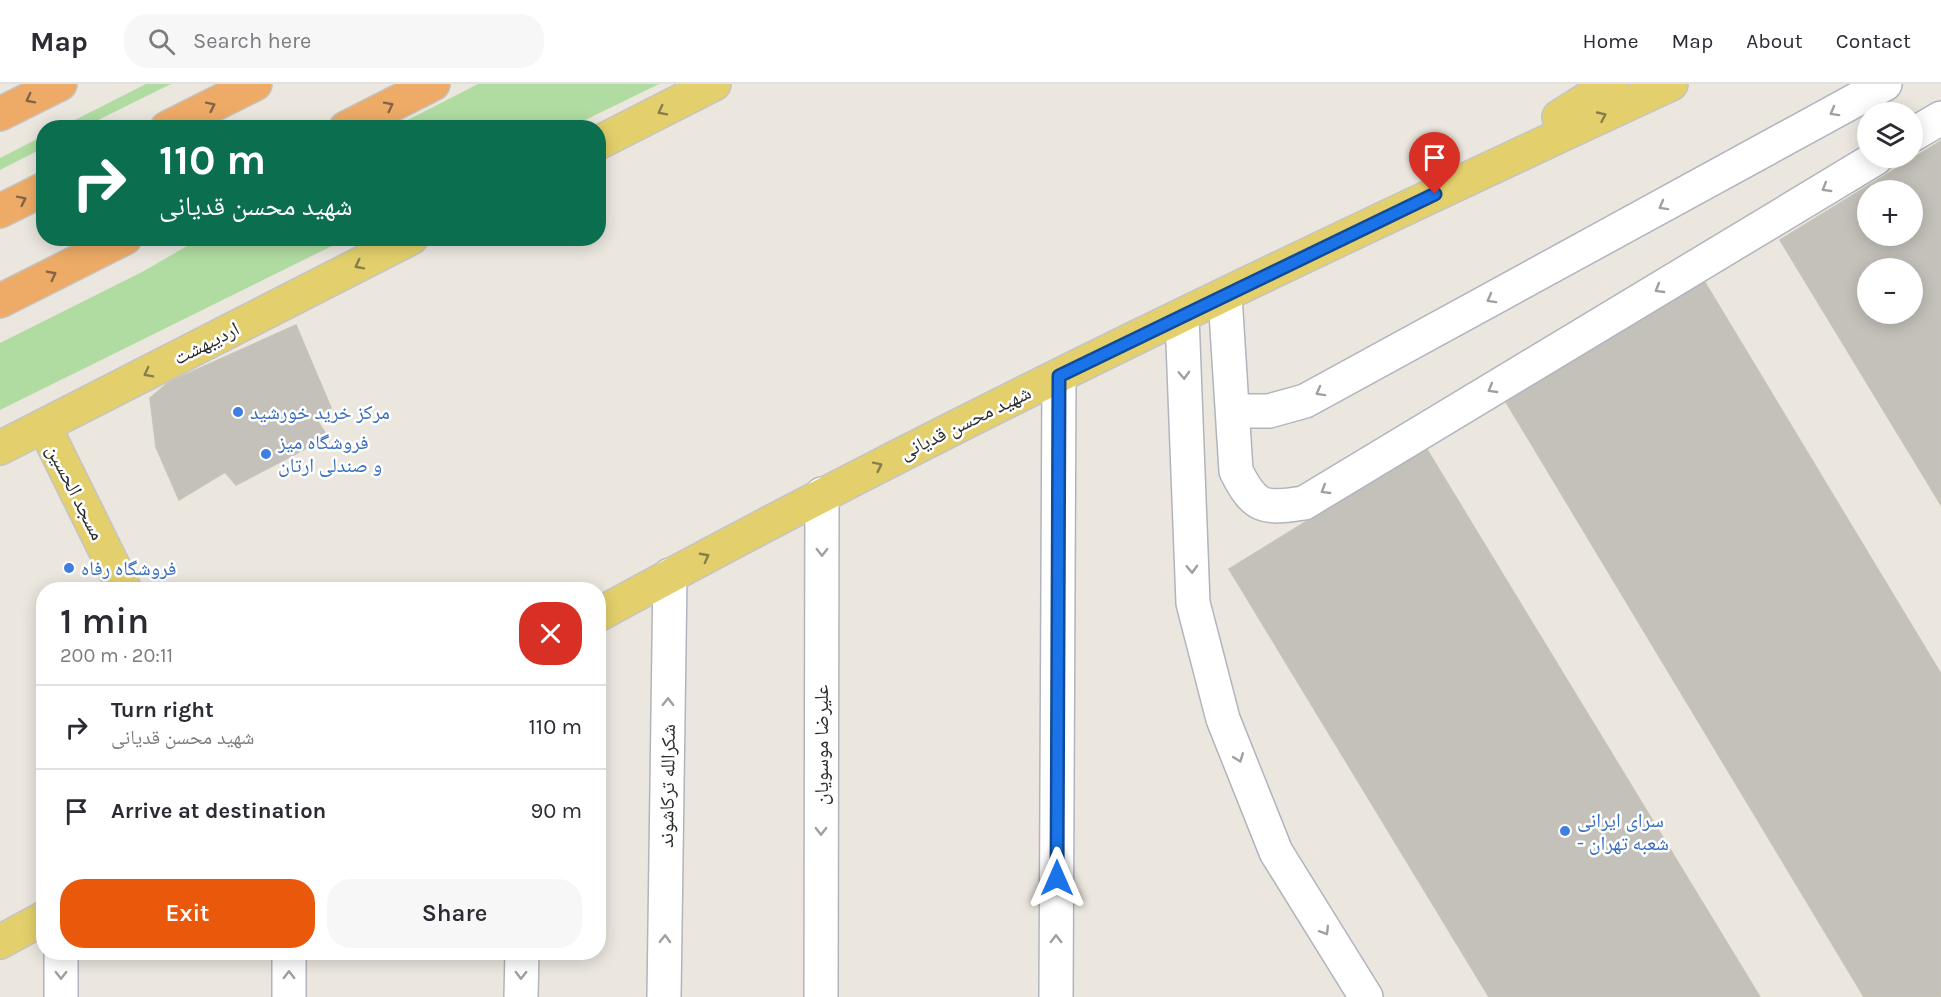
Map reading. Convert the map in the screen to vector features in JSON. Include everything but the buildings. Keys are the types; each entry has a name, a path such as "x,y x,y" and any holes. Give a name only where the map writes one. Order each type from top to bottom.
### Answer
{"highway":[{"path":"0,114 60,84"},
{"path":"183,120 255,84"},
{"path":"362,120 433,84"},
{"path":"0,211 36,193"},
{"path":"0,301 109,246"}],"main road":[{"path":"606,139 714,84"},
{"path":"1435,194 1611,84"},
{"path":"1435,194 1671,84"},
{"name":"شهید محسن قدیانی","path":"606,611 822,494 1059,376 1435,194"},
{"name":"اردیبهشت","path":"0,448 395,246"},
{"name":"مسجد الحسین","path":"44,426 121,582"},
{"path":"0,942 36,922"}],"street":[{"path":"1234,411 1269,411 1305,401 1885,84"},
{"path":"1923,129 1941,118"},
{"path":"1226,296 1236,471 1248,495 1272,508 1304,503 1859,168"},
{"path":"1182,316 1193,603 1223,719 1276,852 1366,997"},
{"path":"1056,997 1059,376"},
{"name":"علیرضا موسویان","path":"821,997 822,494"},
{"name":"شکرالله ترکاشوند","path":"664,997 670,576"},
{"path":"61,960 61,997"},
{"path":"289,960 289,997"},
{"path":"521,997 522,960"}],"green space":[{"path":"146,84 171,84 98,120 75,120"},
{"path":"478,84 659,84 585,120 408,120"},
{"path":"36,140 36,152 0,170 0,158"},
{"path":"187,246 332,246 0,410 0,343 142,272"}],"place":[{"name":"مرکز خرید خورشید","path":"238,412"},
{"name":"فروشگاه میز و صندلی ارتان","path":"266,454"},
{"name":"فروشگاه رفاه","path":"69,568"},
{"name":"سرای ایرانی - شعبه تهران","path":"1565,831"}],"route":[{"path":"1057,878 1059,376 1435,194"}]}
